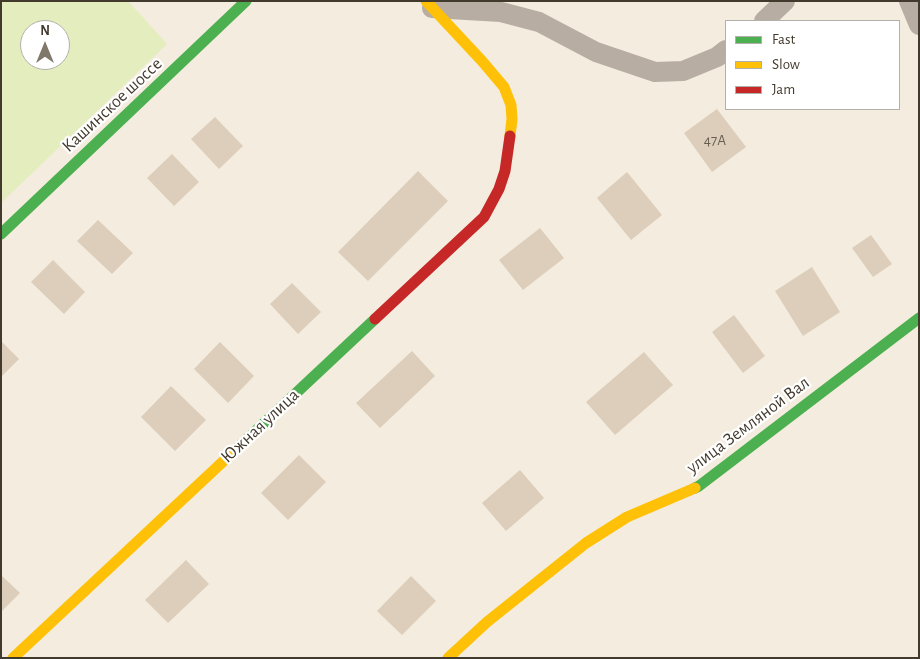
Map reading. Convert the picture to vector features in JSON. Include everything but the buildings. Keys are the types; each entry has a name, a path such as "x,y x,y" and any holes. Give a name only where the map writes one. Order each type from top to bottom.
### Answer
{"street":[{"name":"Кашинское шоссе","path":"1,234 246,1"},
{"path":"765,20 785,1"},
{"path":"909,1 919,25"},
{"path":"429,5 501,12 539,22 596,52 655,72 683,71 717,57 725,51"},
{"name":"Южная улица","path":"13,658 484,217 500,189 505,171 511,136 511,105 504,87 429,5"},
{"name":"улица Земляной Вал","path":"448,658 487,622 586,543 627,517 698,486 919,318"}],"green space":[{"path":"1,1 128,1 167,44 1,203"}],"traffic: fast":[{"path":"1,234 246,1"},
{"path":"695,488 919,318"},
{"path":"230,455 375,319"}],"traffic: slow":[{"path":"426,1 504,87 511,105 510,136"},
{"path":"13,658 230,455"},
{"path":"448,658 487,622 586,543 627,517 695,488"}],"traffic: jam":[{"path":"375,319 484,217 499,189 505,171 510,136"}]}
